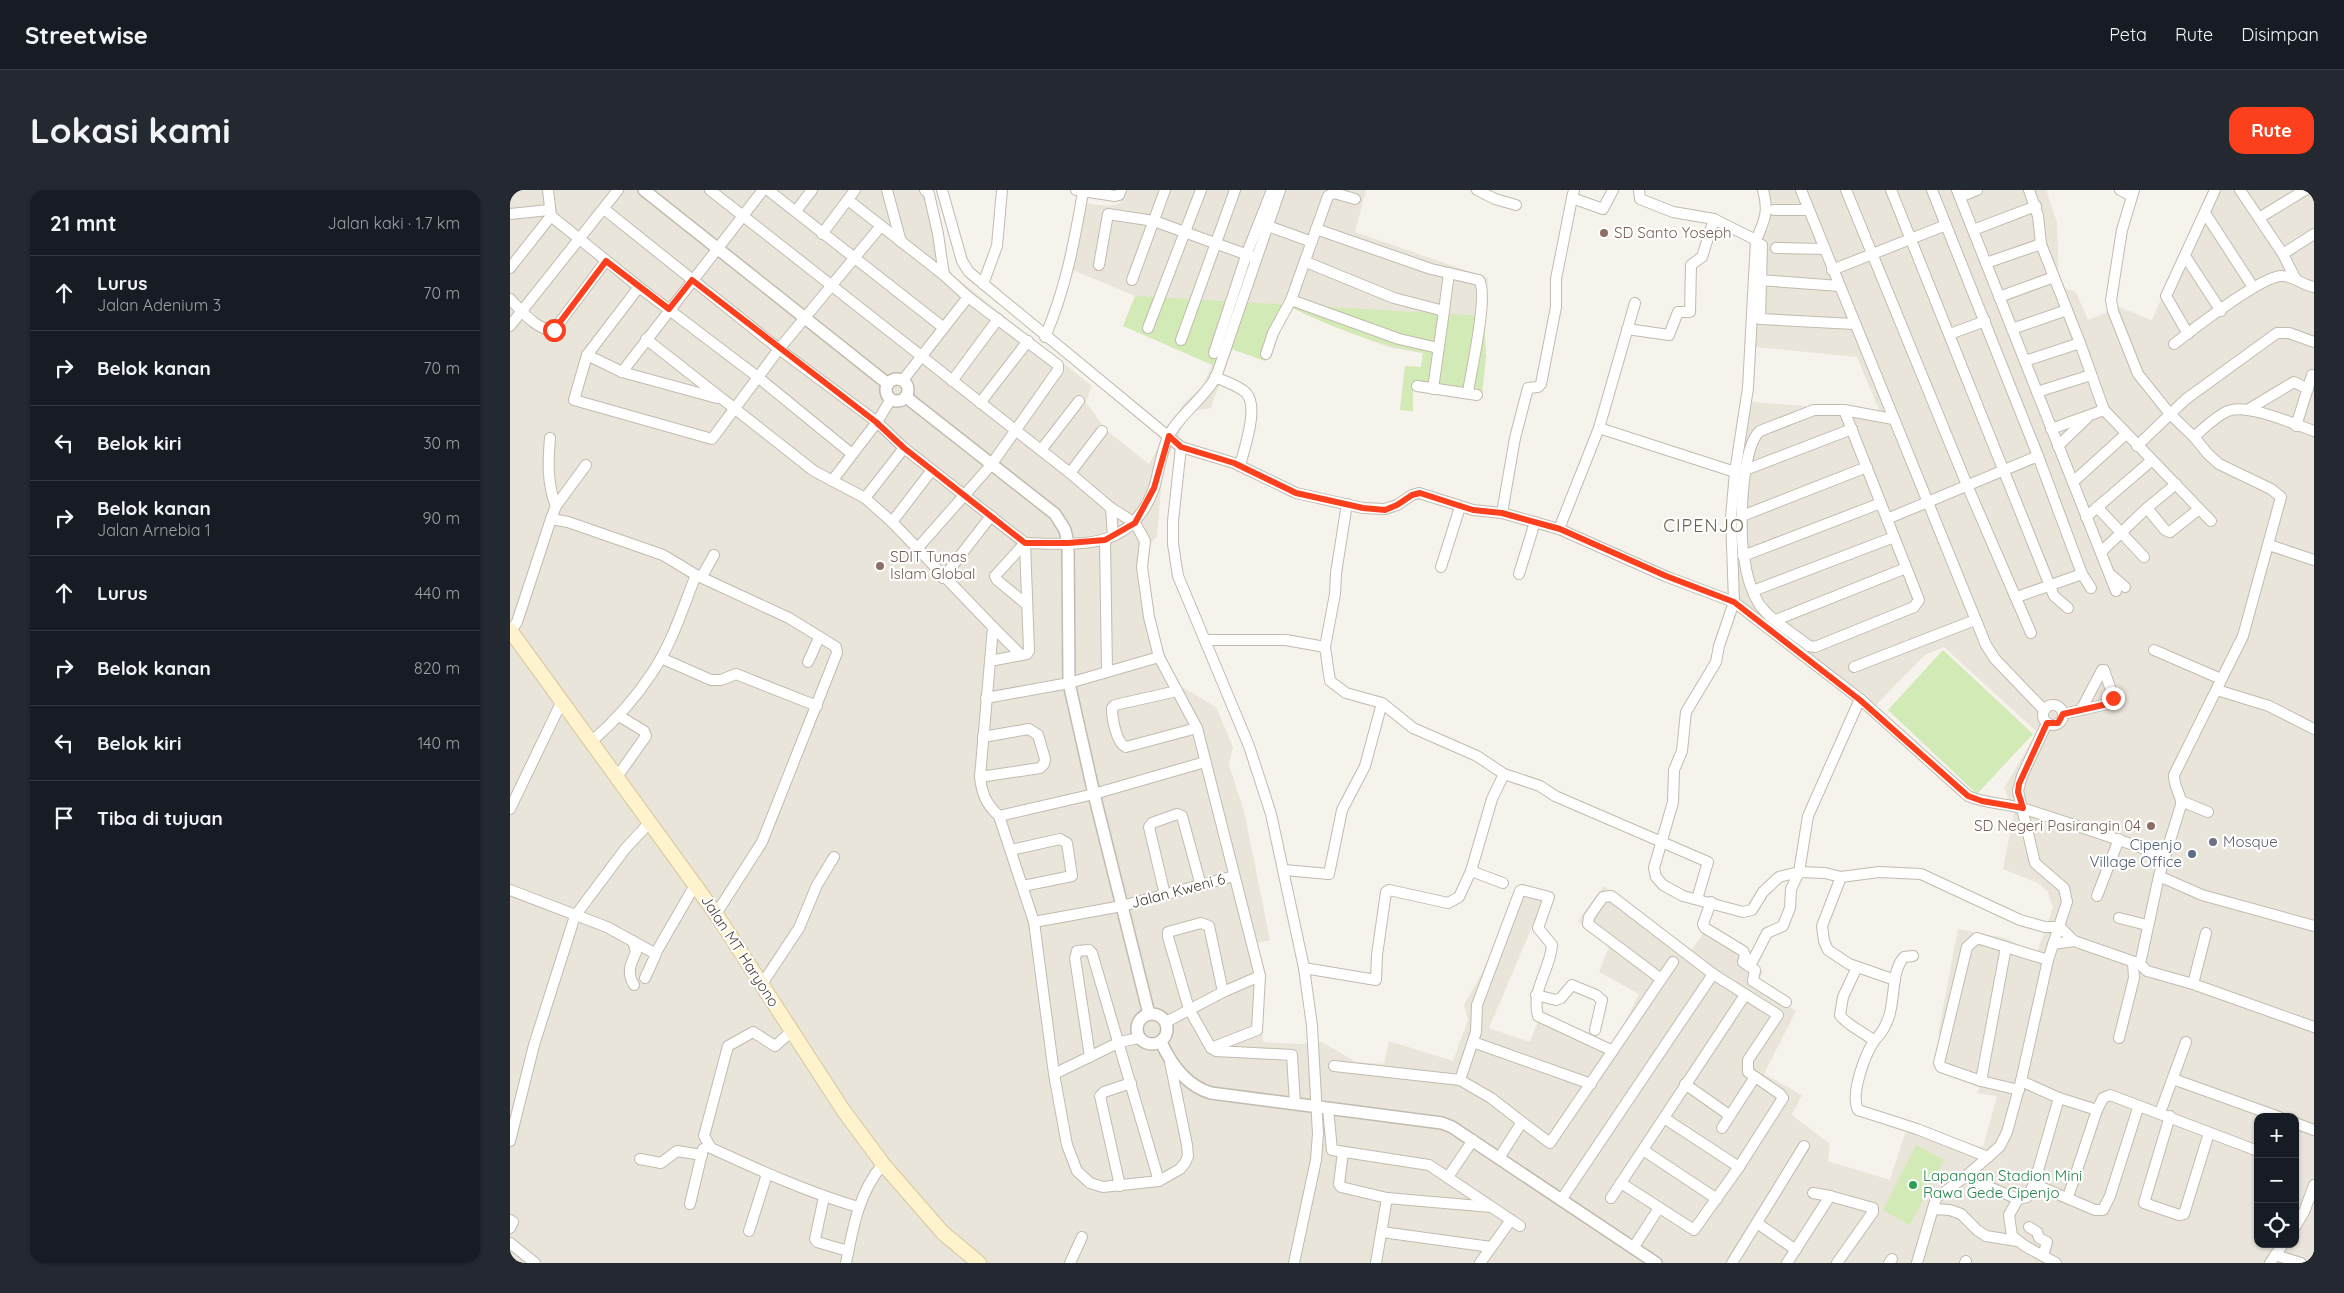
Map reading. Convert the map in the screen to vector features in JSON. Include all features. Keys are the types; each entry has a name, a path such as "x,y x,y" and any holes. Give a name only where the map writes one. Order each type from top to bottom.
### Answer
{"main road":[{"name":"Jalan MT Haryono","path":"511,635 562,701 696,885 838,1102 883,1164 942,1233 979,1263"}],"street":[{"path":"510,268 550,213 548,190"},
{"path":"510,326 618,190"},
{"path":"644,190 888,384"},
{"path":"711,190 742,217 831,287 1070,472 1111,508 1135,523 1144,537 1143,586 1159,657 1197,728 1260,976 1257,1030 1211,1048"},
{"path":"622,372 763,190"},
{"path":"768,190 944,328"},
{"path":"796,211 812,190"},
{"path":"822,234 855,190"},
{"path":"887,190 901,242"},
{"path":"925,190 929,194 944,274"},
{"path":"942,190 963,264 983,284 1045,337 1181,447 1240,466 1296,493 1385,510 1412,495 1420,493 1460,507 1502,513 1560,529 1666,576 1734,602 1860,700 1968,796 1982,801 2023,808 2119,839 2164,856"},
{"path":"983,284 996,246 1002,190"},
{"path":"1045,337 1060,301 1075,240 1079,191 1114,196 1118,195 1121,190"},
{"path":"1132,280 1165,190"},
{"path":"1148,328 1201,190"},
{"path":"1181,340 1235,190"},
{"path":"604,209 779,349 876,422 904,448 1025,543 1068,543 1109,538 1135,523 1154,488 1169,436 1203,397 1215,377 1272,190"},
{"path":"1214,353 1252,256 1268,226 1280,190"},
{"path":"1476,190 1495,199 1516,205"},
{"path":"1502,513 1515,438 1528,388 1538,387 1541,384 1556,307 1556,279 1573,194 1603,209 1613,190"},
{"path":"1640,190 1640,199 1658,207 1673,212 1714,219 1759,241"},
{"path":"1763,190 1767,207 1759,241 1740,471 1731,517 1734,602 1718,646 1716,662 1686,712 1682,751 1674,770 1673,802 1654,868 1656,877 1663,885 1683,896 1711,902 1729,909 1748,912 1752,910 1763,892 1779,877 1799,872 1825,873 1841,877 1879,872 1921,874 2020,920 2045,927 2060,927 2074,941 2136,963 2147,970 2193,984 2314,1027"},
{"path":"1800,190 1986,645 1995,659 2044,710"},
{"path":"1846,190 1967,486 2017,597 2025,624 2031,633"},
{"path":"1891,190 2050,587 2057,600 2068,608"},
{"path":"1932,190 2038,456 2082,574 2091,588"},
{"path":"1977,190 1959,193 2108,572 2121,590"},
{"path":"2029,190 2036,206 2041,244 2104,410 2151,461 2211,521"},
{"path":"2120,190 2133,193 2122,230 2111,290 2112,312 2138,374 2170,414 2194,436 2219,464 2279,494 2280,503 2243,636 2174,775 2175,790 2181,801 2208,812"},
{"path":"2188,334 2166,296 2215,190"},
{"path":"2240,190 2283,254 2295,278"},
{"path":"2259,218 2305,190"},
{"path":"1266,354 1273,333 1291,300 1306,262 1316,229 1331,194 1355,199"},
{"path":"848,200 944,274 968,297 1057,363 1058,370 991,465 916,550"},
{"path":"1973,230 2036,206"},
{"path":"1774,210 1808,210"},
{"path":"510,214 550,213 606,261 759,378 852,454"},
{"path":"2205,213 2254,287"},
{"path":"1099,265 1108,214 1154,221 1252,256"},
{"path":"1627,329 1669,335 1678,312 1690,312 1691,265 1702,257 1714,219"},
{"path":"1832,270 1946,225"},
{"path":"639,287 587,355 573,396 577,402 710,439 713,438 735,410 779,349 880,226"},
{"path":"1268,226 1312,242"},
{"path":"1316,229 1450,273 1479,280 1482,289 1472,393 1417,386"},
{"path":"2283,254 2314,234"},
{"path":"1759,241 1759,317 1762,321 1854,324"},
{"path":"1986,263 2041,244"},
{"path":"1776,248 1824,249"},
{"path":"2185,256 2221,310"},
{"path":"510,299 532,321 548,330 554,330 606,261"},
{"path":"1306,262 1394,298 1444,311"},
{"path":"1433,389 1450,273"},
{"path":"2174,344 2254,287 2277,276 2295,278 2314,287"},
{"path":"1999,297 2054,277"},
{"path":"1760,280 1839,286"},
{"path":"903,380 968,297"},
{"path":"1291,300 1399,339 1438,348"},
{"path":"1560,529 1599,428 1635,304"},
{"path":"2012,329 2067,310"},
{"path":"952,381 998,319"},
{"path":"1950,334 1985,321"},
{"path":"2137,446 2198,389 2277,333 2289,333 2314,342"},
{"path":"646,339 814,471 865,498 892,522 943,578 1021,655"},
{"path":"980,403 1028,341"},
{"path":"2025,361 2080,343"},
{"path":"587,355 622,372 720,399"},
{"path":"2037,392 2090,375"},
{"path":"2296,426 2312,375"},
{"path":"1215,377 1245,392 1250,399 1252,415 1240,466"},
{"path":"895,379 903,380 908,388 906,397 899,401 891,399 886,392 888,384 895,379"},
{"path":"2194,436 2228,411 2249,409 2294,382 2308,389"},
{"path":"2266,415 2273,396"},
{"path":"906,397 1055,514 1065,530 1068,543 1069,683 1094,794 1149,1014"},
{"path":"832,481 891,399"},
{"path":"1041,450 1079,401"},
{"path":"2249,409 2314,431"},
{"path":"1844,410 1906,568 1919,595 1914,607 1818,646 1809,646 1758,603 1753,591 1743,556 1740,471 1755,437 1760,431 1807,412 1844,410 1893,419"},
{"path":"2051,430 2104,410"},
{"path":"2058,446 2089,416"},
{"path":"1599,428 1740,471 1852,429"},
{"path":"1070,472 1102,430"},
{"path":"2073,482 2126,434"},
{"path":"550,438 550,491 556,506"},
{"path":"1181,447 1176,480 1173,544 1178,576 1249,746 1271,814 1304,968 1322,1108 1332,1150 1421,1162 1448,1177 1520,1226"},
{"path":"865,498 904,448"},
{"path":"1887,519 2038,456"},
{"path":"2086,517 2151,461"},
{"path":"511,635 556,506 586,465"},
{"path":"1742,516 1867,467"},
{"path":"892,522 932,470"},
{"path":"2100,552 2176,484"},
{"path":"1743,556 1881,503"},
{"path":"1347,504 1336,573 1335,594 1325,648 1330,681 1346,693 1382,703 1412,728 1477,756 1504,774 1540,786 1556,796 1708,862 1697,899"},
{"path":"1441,567 1460,507"},
{"path":"2097,507 2144,557"},
{"path":"1107,672 1111,508"},
{"path":"2147,508 2165,530 2170,532 2199,509"},
{"path":"943,578 991,516"},
{"path":"551,519 568,522 636,544 663,555 699,575 789,618 836,648 837,652 817,706 762,842 716,914"},
{"path":"1519,574 1535,522"},
{"path":"1753,591 1894,537"},
{"path":"1025,543 995,576 996,580 1026,604"},
{"path":"990,661 1021,655 1029,651 1025,543"},
{"path":"2269,545 2314,560"},
{"path":"591,742 619,716 652,674 699,575 714,555"},
{"path":"1776,620 1906,568"},
{"path":"2017,597 2050,587 2082,574"},
{"path":"1854,667 1975,620"},
{"path":"993,627 980,777 986,801 999,816 1034,922 1054,1074 1067,1145 1078,1171 1084,1179 1096,1186 1120,1186 1160,1181 1180,1168 1188,1156 1170,1062 1161,1042"},
{"path":"808,662 819,638"},
{"path":"1205,640 1286,640 1325,648"},
{"path":"2154,650 2221,679"},
{"path":"986,698 1069,683 1159,657"},
{"path":"661,658 711,680 721,680 736,674 817,706"},
{"path":"2217,690 2269,706 2314,729"},
{"path":"1177,691 1115,705 1112,708 1112,714 1120,741 1126,747 1197,728"},
{"path":"1750,966 1770,929 1783,926 1790,908 1791,889 1799,872 1808,816 1860,700"},
{"path":"510,809 562,701"},
{"path":"1284,870 1329,874 1342,810 1365,766 1382,703"},
{"path":"2047,723 2043,715 2044,710 2052,704 2057,706 2063,714"},
{"path":"2047,723 2058,723 2063,714 2082,708"},
{"path":"617,777 646,736 644,730 619,716"},
{"path":"1918,1263 1936,1198 1940,1193 1966,1177 2000,1146 2007,1132 2020,1085 2048,960 2060,927 2066,896 2064,888 2035,862 2032,857 2023,808 2018,792 2019,784 2047,723"},
{"path":"980,777 1040,768 1044,764 1045,759 1038,735 1030,730 983,737"},
{"path":"999,816 1094,794 1205,762"},
{"path":"1304,968 1376,980 1377,955 1386,892 1389,890 1448,903 1459,897 1471,871 1487,812 1504,774"},
{"path":"2119,1038 2136,963 2164,856 2181,801"},
{"path":"1165,895 1149,827 1152,823 1178,814 1182,816 1201,886"},
{"path":"510,1140 534,1045 575,916 625,849 650,822"},
{"path":"1011,850 1060,839 1067,843 1072,876 1023,886"},
{"path":"2097,896 2119,839"},
{"path":"762,984 799,928 818,886 834,857"},
{"path":"1471,871 1503,883"},
{"name":"Jalan Kweni 6","path":"1034,922 1122,906 1234,876"},
{"path":"2159,876 2202,895 2314,926"},
{"path":"1841,877 1822,926 1824,941 1828,950 1857,967 1896,980"},
{"path":"658,949 696,885"},
{"path":"510,890 606,927 656,954 645,978"},
{"path":"1460,1080 1473,1042 1477,1005 1522,890 1548,898 1538,928 1550,941 1552,949 1536,995 1535,1005 1540,1019 1613,1051"},
{"path":"1621,1183 1694,1230 1739,1167 1783,1098 1748,1072 1748,1060 1778,1015 1713,974 1614,898 1611,896 1603,897 1589,916 1588,924 1662,979"},
{"path":"1711,902 1703,924 1705,928 1743,951 1745,955 1743,962 1755,971 1753,982 1786,1002"},
{"path":"2119,918 2147,925"},
{"path":"1223,992 1208,926 1201,923 1168,932 1189,1009 1211,1048 1216,1051 1292,1055 1295,1104"},
{"path":"2193,984 2206,934"},
{"path":"2048,960 1977,938 1967,947 1939,1063 1941,1067 1981,1081 2020,1085 2097,1110"},
{"path":"633,941 636,952 629,968 630,979 634,985"},
{"path":"2053,944 2074,941"},
{"path":"1981,1081 2006,947"},
{"path":"1090,1057 1075,958 1077,952 1089,950 1092,953 1120,1042 1160,1181"},
{"path":"1913,956 1901,959 1888,1021 1874,1041 1863,1062 1855,1104 1858,1110 1917,1129 1988,1157"},
{"path":"1334,1066 1460,1080 1491,1098 1550,1143 1673,962"},
{"path":"1857,967 1843,997 1840,1015 1844,1022 1857,1027 1874,1041"},
{"path":"1561,1200 1713,974"},
{"path":"1166,1022 1223,992 1260,976"},
{"path":"1536,995 1556,1000 1572,985 1596,994 1602,1000 1594,1030"},
{"path":"1611,1198 1745,995"},
{"path":"1149,1014 1159,1015 1166,1022 1167,1033 1161,1042 1149,1045 1139,1038 1136,1030 1142,1017 1149,1014"},
{"path":"690,1204 702,1155 704,1138 730,1044 753,1032 775,1046 792,1031"},
{"path":"1054,1074 1120,1042 1139,1038"},
{"path":"1473,1042 1591,1084"},
{"path":"2186,1042 2173,1079 2144,1203 2179,1216 2184,1214 2209,1133"},
{"path":"1170,1062 1194,1086 1203,1091 1442,1123 1473,1140 1656,1263"},
{"path":"1722,1128 1755,1077"},
{"path":"2173,1079 2269,1113"},
{"path":"1120,1186 1100,1096 1104,1092 1132,1083"},
{"path":"1685,1084 1729,1115"},
{"path":"2068,1197 2097,1110 2103,1098 2110,1096 2138,1108 2165,1115 2254,1149"},
{"path":"1966,1177 2018,1198 2027,1198 2034,1184 2059,1098"},
{"path":"1294,1263 1316,1160 1322,1108"},
{"path":"2034,1184 2095,1210 2103,1210 2110,1196 2138,1108"},
{"path":"1664,1118 1739,1167"},
{"path":"1499,1158 1522,1122"},
{"path":"2299,1124 2314,1130"},
{"path":"704,1138 711,1148 767,1174 824,1197 858,1207"},
{"path":"1448,1177 1473,1140"},
{"path":"1732,1263 1804,1146"},
{"path":"640,1159 661,1163 672,1152 680,1150 702,1155"},
{"path":"1643,1150 1717,1199"},
{"path":"1343,1152 1339,1186 1387,1198 1492,1207"},
{"path":"846,1263 858,1207 870,1180 883,1164"},
{"path":"749,1231 767,1174"},
{"path":"2299,1220 2314,1185"},
{"path":"1812,1193 1873,1208 1873,1212 1837,1263"},
{"path":"1787,1263 1830,1196"},
{"path":"824,1197 815,1238 817,1242 848,1251"},
{"path":"1376,1263 1387,1198"},
{"path":"2018,1198 2009,1214 2009,1226 2012,1236 2017,1241 2056,1263"},
{"path":"1633,1248 1659,1208"},
{"path":"1933,1209 1950,1210 1961,1214 1986,1236 2017,1241"},
{"path":"510,1220 513,1222 510,1228"},
{"path":"1480,1263 1511,1220"},
{"path":"1757,1223 1796,1250"},
{"path":"2030,1227 2037,1232 2039,1238 2047,1242 2043,1256"},
{"path":"1382,1232 1491,1247"},
{"path":"1070,1263 1082,1237"},
{"path":"510,1243 535,1263"},
{"path":"2280,1248 2273,1259 2301,1263"}],"shaded area":[{"path":"510,190 930,190 944,259 953,275 1092,386 1086,402 1106,430 1149,464 1183,404 1203,386 1212,364 1123,326 1135,296 1068,268 1081,203 1108,206 1119,204 1124,190 1366,190 1355,232 1488,278 1484,316 1486,357 1413,387 1413,411 1400,410 1405,366 1421,367 1423,353 1391,348 1327,324 1290,307 1265,361 1232,349 1211,408 1192,411 1181,430 1163,466 1157,537 1147,546 1143,566 1158,643 1182,687 1216,707 1233,747 1229,765 1244,811 1270,940 1255,944 1266,976 1262,1011 1263,1042 1298,1044 1322,1042 1356,1062 1384,1064 1389,1041 1453,1061 1468,1020 1464,1005 1482,973 1519,891 1544,899 1489,1028 1530,1042 1538,1021 1614,1044 1639,994 1599,972 1609,947 1578,921 1604,886 1691,951 1706,929 1763,972 1755,985 1796,1011 1764,1074 1802,1095 1792,1115 1830,1144 1828,1161 1890,1180 1906,1130 1983,1147 1997,1096 1977,1093 1983,1080 1939,1064 1939,1030 1958,929 2004,938 2037,953 2053,907 2047,891 2038,883 2003,869 2014,812 2004,788 2037,732 1944,647 1925,655 1875,706 1738,602 1734,561 1738,480 1752,402 1880,412 1857,357 1756,347 1757,270 1760,243 1770,224 1771,210 1762,190 2046,190 2057,222 2059,286 2076,292 2088,320 2119,307 2152,320 2208,190 2314,190 2314,1263 510,1263"}],"green space":[{"path":"1135,296 1484,316 1486,357 1482,395 1413,387 1413,411 1400,410 1405,366 1421,367 1423,353 1388,345 1355,334 1322,322 1290,307 1265,361 1232,349 1224,370 1123,326"},
{"path":"1943,650 2033,734 1977,794 1888,710"},
{"name":"Lapangan Stadion Mini Rawa Gede Cipenjo","path":"1916,1145 1944,1160 1910,1225 1883,1210"}],"place":[{"name":"SD Santo Yoseph","path":"1604,233"},
{"name":"SDIT Tunas Islam Global","path":"880,566"},
{"name":"SD Negeri Pasirangin 04","path":"2151,826"},
{"name":"Mosque","path":"2213,842"},
{"name":"Cipenjo Village Office","path":"2192,854"},
{"name":"Lapangan Stadion Mini Rawa Gede Cipenjo","path":"1913,1185"}],"district":[{"name":"CIPENJO","path":"1704,526"}],"route":[{"path":"554,330 606,261 669,309 692,280 876,422 904,448 1025,543 1068,543 1105,540 1135,523 1146,506 1154,488 1169,436 1181,447 1234,463 1296,493 1363,508 1385,510 1412,495 1420,493 1445,500 1460,507 1502,513 1560,529 1666,576 1734,602 1860,700 1968,796 1982,801 2023,808 2018,792 2019,784 2047,723 2053,725 2058,723 2062,719 2063,714 2082,708 2112,703 2113,698"}]}
